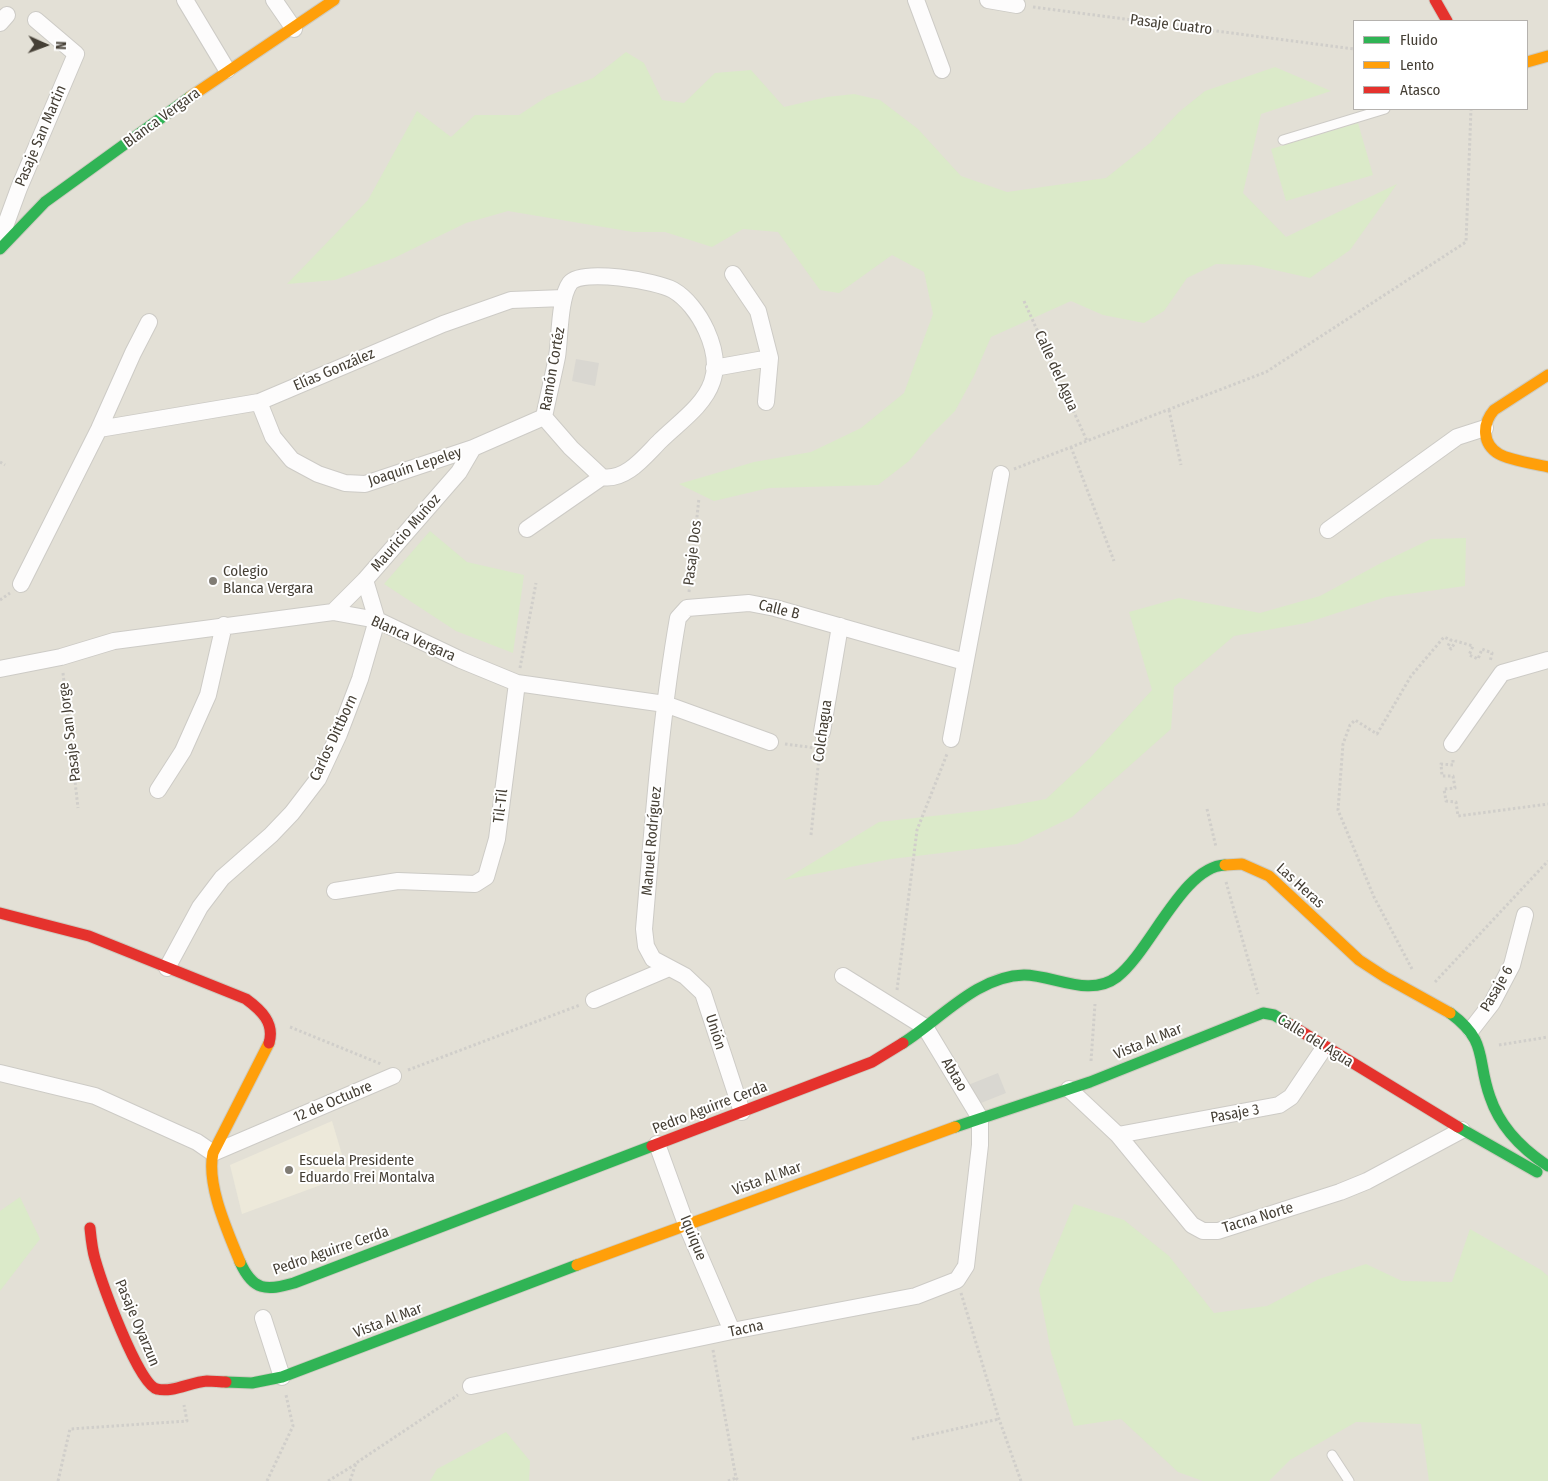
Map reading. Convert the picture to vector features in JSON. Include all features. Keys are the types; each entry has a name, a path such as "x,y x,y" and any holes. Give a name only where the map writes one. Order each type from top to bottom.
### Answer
{"street":[{"path":"185,0 227,70"},
{"path":"274,0 294,29"},
{"path":"916,0 942,70"},
{"path":"988,0 1017,5"},
{"path":"1435,0 1446,20"},
{"name":"Blanca Vergara","path":"0,249 45,202 227,70 294,29 333,1"},
{"name":"Pasaje San Martin","path":"0,240 19,188 76,54 36,20"},
{"path":"1528,62 1548,56"},
{"path":"733,274 758,311 770,358 766,402"},
{"path":"527,528 602,478 612,479 621,476 644,457 703,398 712,382 714,368 712,348 705,325 692,306 672,290 647,282 589,275 578,277 570,283 564,298"},
{"name":"Elías González","path":"99,429 259,402 442,324 511,300 564,298"},
{"name":"Ramón Cortéz","path":"564,298 557,356 544,417 571,448 602,478"},
{"path":"21,584 99,429 133,352 149,322"},
{"path":"714,368 770,358"},
{"path":"1548,376 1500,406 1489,417 1485,428 1486,440 1499,454 1548,467"},
{"name":"Joaquín Lepeley","path":"259,402 273,437 292,460 318,474 345,483 365,484 473,448 544,417"},
{"path":"1328,530 1457,437 1485,428"},
{"name":"Mauricio Muñoz","path":"333,612 365,580 459,472 473,448"},
{"path":"951,739 1001,474"},
{"path":"365,580 377,620"},
{"name":"Calle B","path":"687,608 750,603 840,626 965,662"},
{"path":"665,704 678,618 687,608"},
{"name":"Blanca Vergara","path":"0,669 61,657 114,641 333,612 377,620 461,660 517,683 665,704 770,742"},
{"name":"Carlos Dittborn","path":"167,968 200,907 222,878 271,835 292,813 318,778 339,734 360,679 377,620"},
{"path":"158,790 183,751 208,696 224,625"},
{"name":"Colchagua","path":"821,740 840,626"},
{"path":"1452,744 1502,673 1548,660"},
{"name":"Til-Til","path":"335,891 398,881 475,884 486,877 497,839 517,683"},
{"name":"Manuel Rodríguez","path":"665,704 644,929 646,946 653,959 667,968"},
{"name":"Las Heras","path":"1220,863 1229,862 1255,868 1268,876 1342,945 1374,970 1448,1013 1471,1030 1480,1048 1486,1086 1501,1121 1532,1157 1548,1166"},
{"path":"925,1027 960,1000 1013,976 1036,975 1080,985 1096,986 1110,982 1120,975 1179,897 1202,874 1220,863"},
{"path":"0,913 89,936 246,1000 260,1008 268,1018"},
{"name":"Pasaje 6","path":"1471,1030 1492,1002 1512,965 1525,914"},
{"path":"594,1000 667,968"},
{"name":"Unión","path":"667,968 684,976 703,993 742,1112"},
{"name":"Abtao","path":"843,976 925,1027 980,1118"},
{"name":"Calle del Agua","path":"1264,1013 1274,1015 1324,1048 1462,1130 1548,1178"},
{"name":"Vista Al Mar","path":"282,1377 686,1224 980,1118 1090,1082 1264,1013"},
{"name":"Pedro Aguirre Cerda","path":"268,1018 271,1030 270,1041 213,1153 210,1166 212,1181 225,1222 248,1280 261,1287 277,1288 872,1062 925,1027"},
{"name":"Pasaje 3","path":"1118,1135 1279,1105 1291,1097 1324,1048"},
{"path":"0,1073 95,1096 197,1142 213,1153"},
{"name":"12 de Octubre","path":"213,1153 393,1076"},
{"name":"Tacna Norte","path":"1069,1089 1118,1135 1192,1226 1203,1231 1218,1231 1340,1192 1367,1181 1462,1130"},
{"path":"957,1280 966,1266 972,1219 980,1118"},
{"name":"Iquique","path":"657,1144 686,1224 732,1331"},
{"name":"Pasaje Oyarzun","path":"90,1228 97,1265 114,1315 141,1374 156,1389 206,1381 252,1383 282,1377"},
{"name":"Tacna","path":"471,1386 711,1337 732,1331 916,1296 957,1280"},
{"path":"263,1318 282,1377"}],"lane":[{"path":"1283,140 1381,110"},
{"path":"1332,1455 1349,1481"}],"path":[{"name":"Pasaje Cuatro","path":"1017,5 1353,49"},
{"path":"1001,474 1266,372 1466,242 1471,110"},
{"name":"Calle del Agua","path":"1024,301 1087,441"},
{"path":"1169,410 1181,465"},
{"path":"1071,447 1114,561"},
{"path":"0,462 5,465"},
{"name":"Pasaje Dos","path":"687,608 700,498"},
{"path":"517,683 536,582"},
{"path":"1421,998 1412,968 1374,898 1338,810 1343,744 1350,725 1355,720 1377,734 1410,676 1444,637 1451,640 1448,646 1451,649 1456,641 1473,646 1469,655 1478,659 1482,649 1492,653 1489,662 1498,665"},
{"name":"Pasaje San Jorge","path":"61,657 78,808"},
{"path":"894,1008 917,830 944,764 951,739"},
{"path":"770,742 821,740"},
{"name":"Colchagua","path":"811,836 821,740"},
{"path":"1452,744 1453,765 1441,764 1442,776 1453,776 1455,788 1444,788 1446,801 1456,802 1458,816 1548,804"},
{"name":"Calle del Agua","path":"1208,809 1220,863 1264,1013"},
{"path":"1421,998 1548,861"},
{"path":"1090,1082 1096,986"},
{"path":"268,1018 387,1067 393,1076 594,1000"},
{"path":"1480,1048 1548,1038"},
{"path":"957,1280 999,1420 1021,1481"},
{"path":"711,1337 738,1479 728,1481"},
{"path":"267,1481 293,1426 282,1377"},
{"path":"58,1481 70,1429 187,1421 181,1385"},
{"path":"328,1481 471,1386"},
{"path":"912,1439 999,1420"},
{"path":"350,1481 356,1464"}],"shaded area":[{"path":"0,0 1548,0 1548,1481 0,1481"},
{"name":"Escuela Presidente Eduardo Frei Montalva","path":"332,1121 348,1175 242,1214 230,1165"}],"green space":[{"path":"626,52 644,63 662,100 684,103 715,73 751,70 784,107 827,97 854,94 880,100 918,129 961,176 1007,192 1106,178 1150,143 1179,112 1205,91 1275,67 1331,91 1261,114 1243,193 1286,237 1397,184 1350,250 1310,278 1253,265 1216,264 1187,278 1164,311 1144,323 1103,315 1071,301 991,337 974,376 955,411 929,437 909,461 878,485 769,488 714,501 679,484 754,462 811,452 861,428 904,393 933,314 924,272 892,255 839,293 820,290 778,232 743,229 712,247 665,232 633,232 508,211 466,223 394,258 335,280 287,284 368,200 417,111 451,137 475,115 519,115 548,96 593,78"},
{"path":"1358,123 1373,175 1286,201 1271,149"},
{"path":"430,531 467,562 524,575 513,653 456,631 384,584"},
{"path":"1466,538 1465,586 1386,597 1306,623 1234,636 1174,687 1171,729 1072,817 1017,844 891,859 784,880 879,822 987,810 1046,799 1090,758 1152,690 1129,612 1179,598 1260,613 1320,596 1431,539"},
{"path":"20,1197 40,1239 0,1291 0,1211"},
{"path":"1074,1204 1124,1220 1169,1256 1214,1313 1267,1306 1319,1279 1366,1264 1402,1281 1452,1282 1470,1229 1541,1270 1548,1276 1548,1481 1429,1481 1421,1424 1356,1422 1290,1460 1269,1481 1203,1481 1178,1472 1121,1419 1074,1426 1051,1352 1039,1289"},
{"path":"506,1432 530,1461 529,1481 430,1481 437,1469"}],"building":[{"path":"576,359 599,363 595,386 572,381"},
{"path":"998,1073 1006,1093 976,1105 968,1085"}],"traffic: fast":[{"path":"0,249 45,202 190,97"},
{"path":"903,1043 960,1000 991,983 1007,977 1035,976 1083,986 1095,986 1117,977 1142,949 1181,894 1195,879 1210,869 1225,865"},
{"path":"955,1127 1090,1082 1263,1013 1274,1015 1289,1024"},
{"path":"1450,1013 1471,1033 1476,1042 1490,1097 1506,1128 1521,1145 1548,1166"},
{"path":"1458,1127 1537,1172"},
{"path":"240,1262 250,1279 261,1286 268,1288 294,1283 652,1146"},
{"path":"226,1382 252,1383 282,1377 577,1265"}],"traffic: slow":[{"path":"190,97 334,0"},
{"path":"1528,62 1548,56"},
{"path":"1548,375 1494,410 1487,421 1486,427 1489,445 1499,454 1515,460 1548,467"},
{"path":"1225,865 1242,864 1269,876 1359,960 1385,977 1450,1013"},
{"path":"240,1262 224,1223 215,1194 212,1166 213,1153 269,1043"},
{"path":"577,1265 955,1127"}],"traffic: jam":[{"path":"1435,0 1446,20"},
{"path":"0,913 89,936 246,999 261,1012 268,1023 270,1029 269,1043"},
{"path":"1289,1024 1458,1127"},
{"path":"652,1146 872,1062 903,1043"},
{"path":"90,1228 95,1259 112,1308 131,1352 149,1383 157,1389 169,1390 207,1381 226,1382"}],"place":[{"name":"Colegio Blanca Vergara","path":"213,581"},
{"name":"Escuela Presidente Eduardo Frei Montalva","path":"289,1170"}]}
